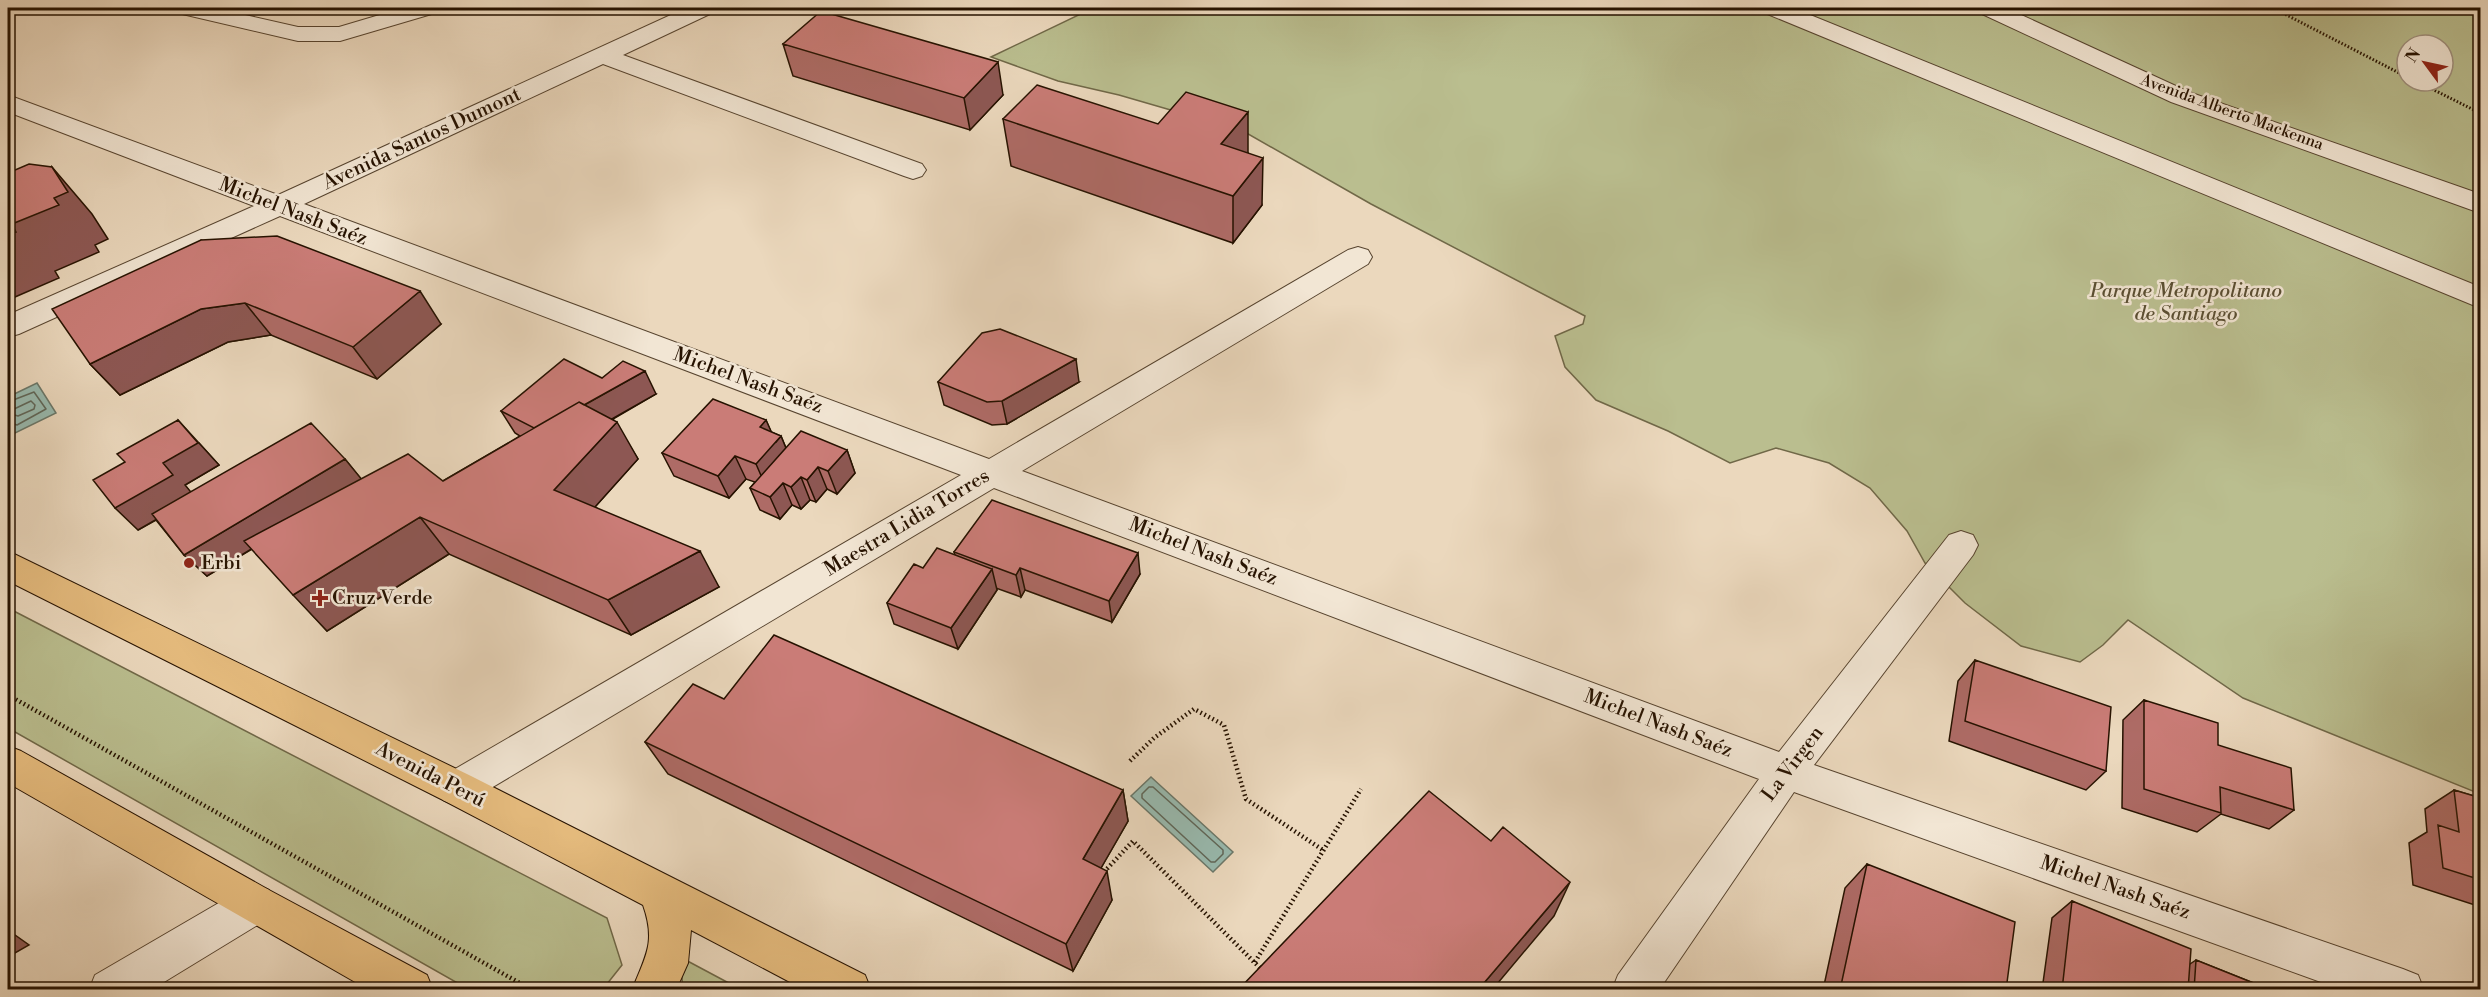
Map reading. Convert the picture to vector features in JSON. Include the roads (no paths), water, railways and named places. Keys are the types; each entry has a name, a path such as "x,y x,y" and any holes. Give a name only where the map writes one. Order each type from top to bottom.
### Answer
{"main road":[{"name":"Avenida Perú","path":"8,565 457,788 850,990"},
{"path":"8,763 255,904 412,990"},
{"path":"653,990 667,963 671,926 659,892"}],"street":[{"path":"186,8 298,34 340,34 427,8"},
{"path":"1773,8 2481,298"},
{"name":"Avenida Alberto Mackenna","path":"1988,8 2180,97 2481,204"},
{"name":"Avenida Santos Dumont","path":"8,327 601,56 692,9"},
{"path":"601,56 913,170"},
{"name":"Michel Nash Saéz","path":"8,103 1785,772 2403,990"},
{"name":"Maestra Lidia Torres","path":"457,788 1358,257"},
{"name":"La Virgen","path":"1633,990 1785,772 1961,545"},
{"path":"110,990 255,904"}],"water":[{"path":"37,383 56,413 13,434 8,424 8,397"},
{"path":"1151,777 1233,852 1213,872 1131,796"}],"place":[{"name":"Erbi","path":"189,563"},
{"name":"Cruz Verde","path":"320,598"}],"park label":[{"name":"Parque Metropolitano de Santiago","path":"2186,302"}]}
